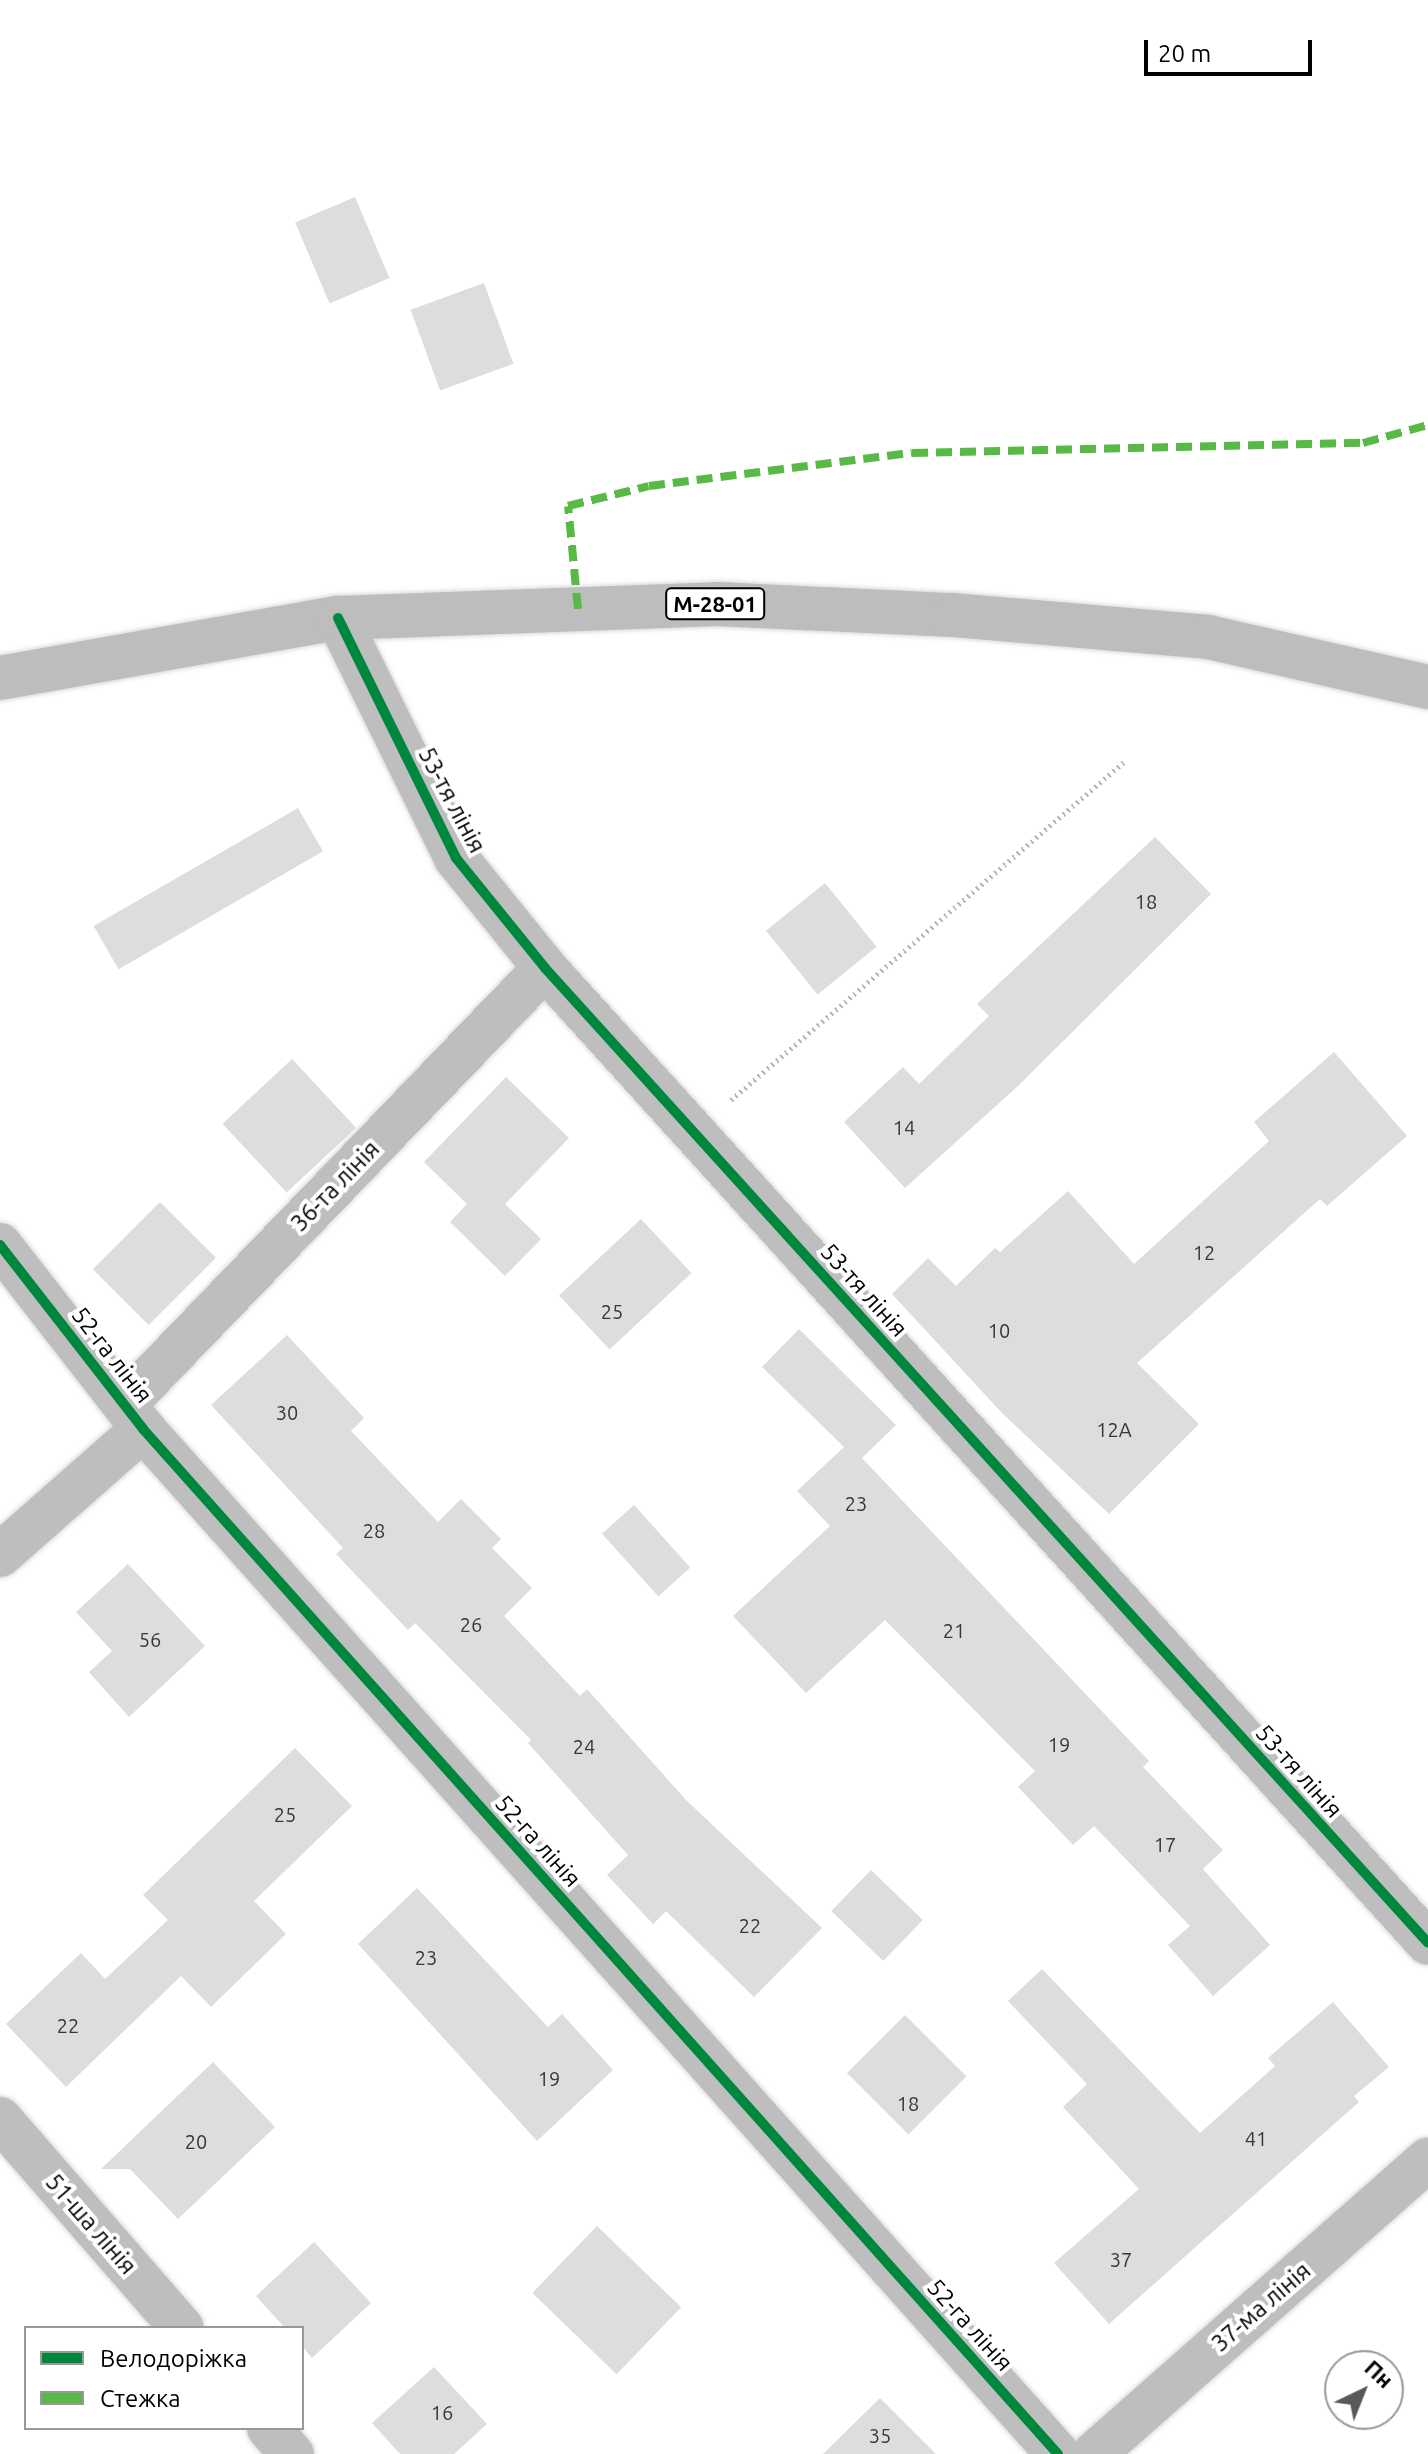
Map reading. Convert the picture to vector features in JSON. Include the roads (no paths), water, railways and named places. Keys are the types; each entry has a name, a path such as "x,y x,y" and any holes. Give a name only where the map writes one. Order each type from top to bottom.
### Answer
{"highway":[{"name":"М-28-01","path":"0,678 338,618 717,604 953,615 1208,637 1428,687"}],"street":[{"name":"53-тя лінія","path":"338,618 456,858 545,968 1428,1943"},
{"name":"36-та лінія","path":"0,1555 134,1416 545,968"},
{"name":"52-га лінія","path":"0,1245 134,1416 1058,2454"},
{"name":"51-ша лінія","path":"0,2119 180,2326"},
{"name":"37-ма лінія","path":"1094,2454 1428,2160"},
{"path":"271,2430 292,2454"}]}
